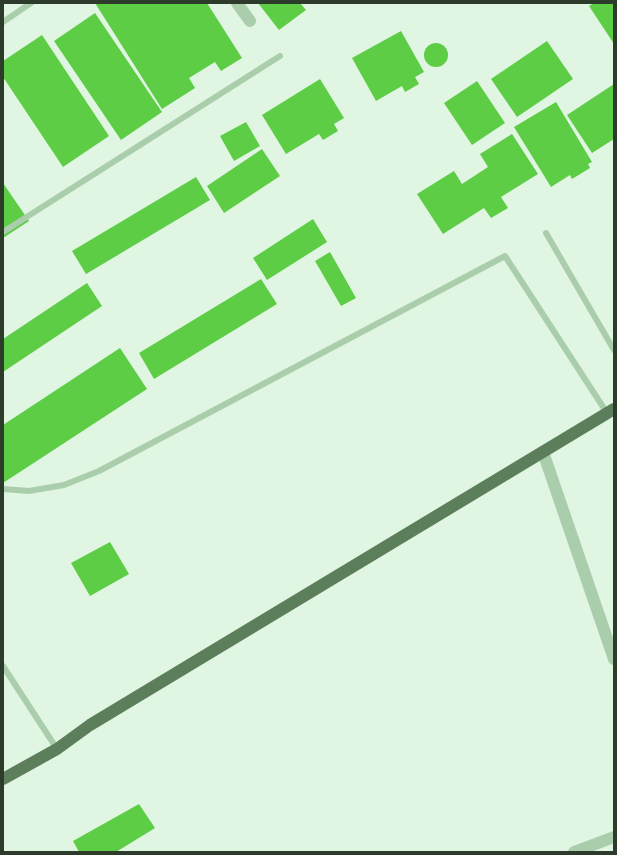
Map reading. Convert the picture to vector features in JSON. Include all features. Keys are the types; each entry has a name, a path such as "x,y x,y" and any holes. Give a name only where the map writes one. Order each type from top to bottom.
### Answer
{"main road":[{"path":"3,779 57,749 90,725 611,411"}],"street":[{"path":"238,3 250,21"},
{"path":"543,452 610,633 614,659"},
{"path":"574,852 614,837"}],"lane":[{"path":"3,22 31,3"},
{"path":"3,232 280,56"},
{"path":"546,233 614,350"},
{"path":"3,489 29,491 64,485 99,471 505,256 611,411"},
{"path":"3,666 57,749"}],"building":[{"path":"95,3 207,3 242,58 221,71 215,62 189,78 195,88 162,109"},
{"path":"258,3 300,3 306,10 279,30"},
{"path":"594,3 614,3 614,44 589,6"},
{"path":"95,13 162,112 121,140 54,41"},
{"path":"401,31 424,72 415,77 419,84 405,92 402,86 376,101 352,58"},
{"path":"42,35 109,136 63,167 3,77 3,61"},
{"path":"547,41 573,79 517,117 491,79"},
{"path":"436,43 441,44 447,50 447,60 441,66 436,67 431,66 425,60 424,55 425,50 431,44"},
{"path":"320,79 344,118 334,124 338,131 323,140 319,134 286,154 262,115"},
{"path":"477,81 505,123 472,145 444,103"},
{"path":"614,84 614,139 592,153 567,115"},
{"path":"556,102 592,162 588,164 590,168 572,179 570,175 551,187 514,127"},
{"path":"246,122 260,146 234,161 220,136"},
{"path":"512,134 538,174 501,197 508,208 491,218 484,208 443,234 417,194 454,171 462,184 488,167 480,154"},
{"path":"262,149 280,176 224,213 207,186"},
{"path":"196,177 210,200 86,274 72,251"},
{"path":"3,183 29,221 3,238"},
{"path":"313,219 327,242 267,280 253,258"},
{"path":"330,252 356,298 341,306 315,261"},
{"path":"261,279 277,304 154,379 139,353"},
{"path":"87,283 102,306 3,372 3,339"},
{"path":"120,348 147,389 3,483 3,425"},
{"path":"110,542 129,574 90,596 71,563"},
{"path":"139,804 155,828 116,852 79,852 73,841"}]}
